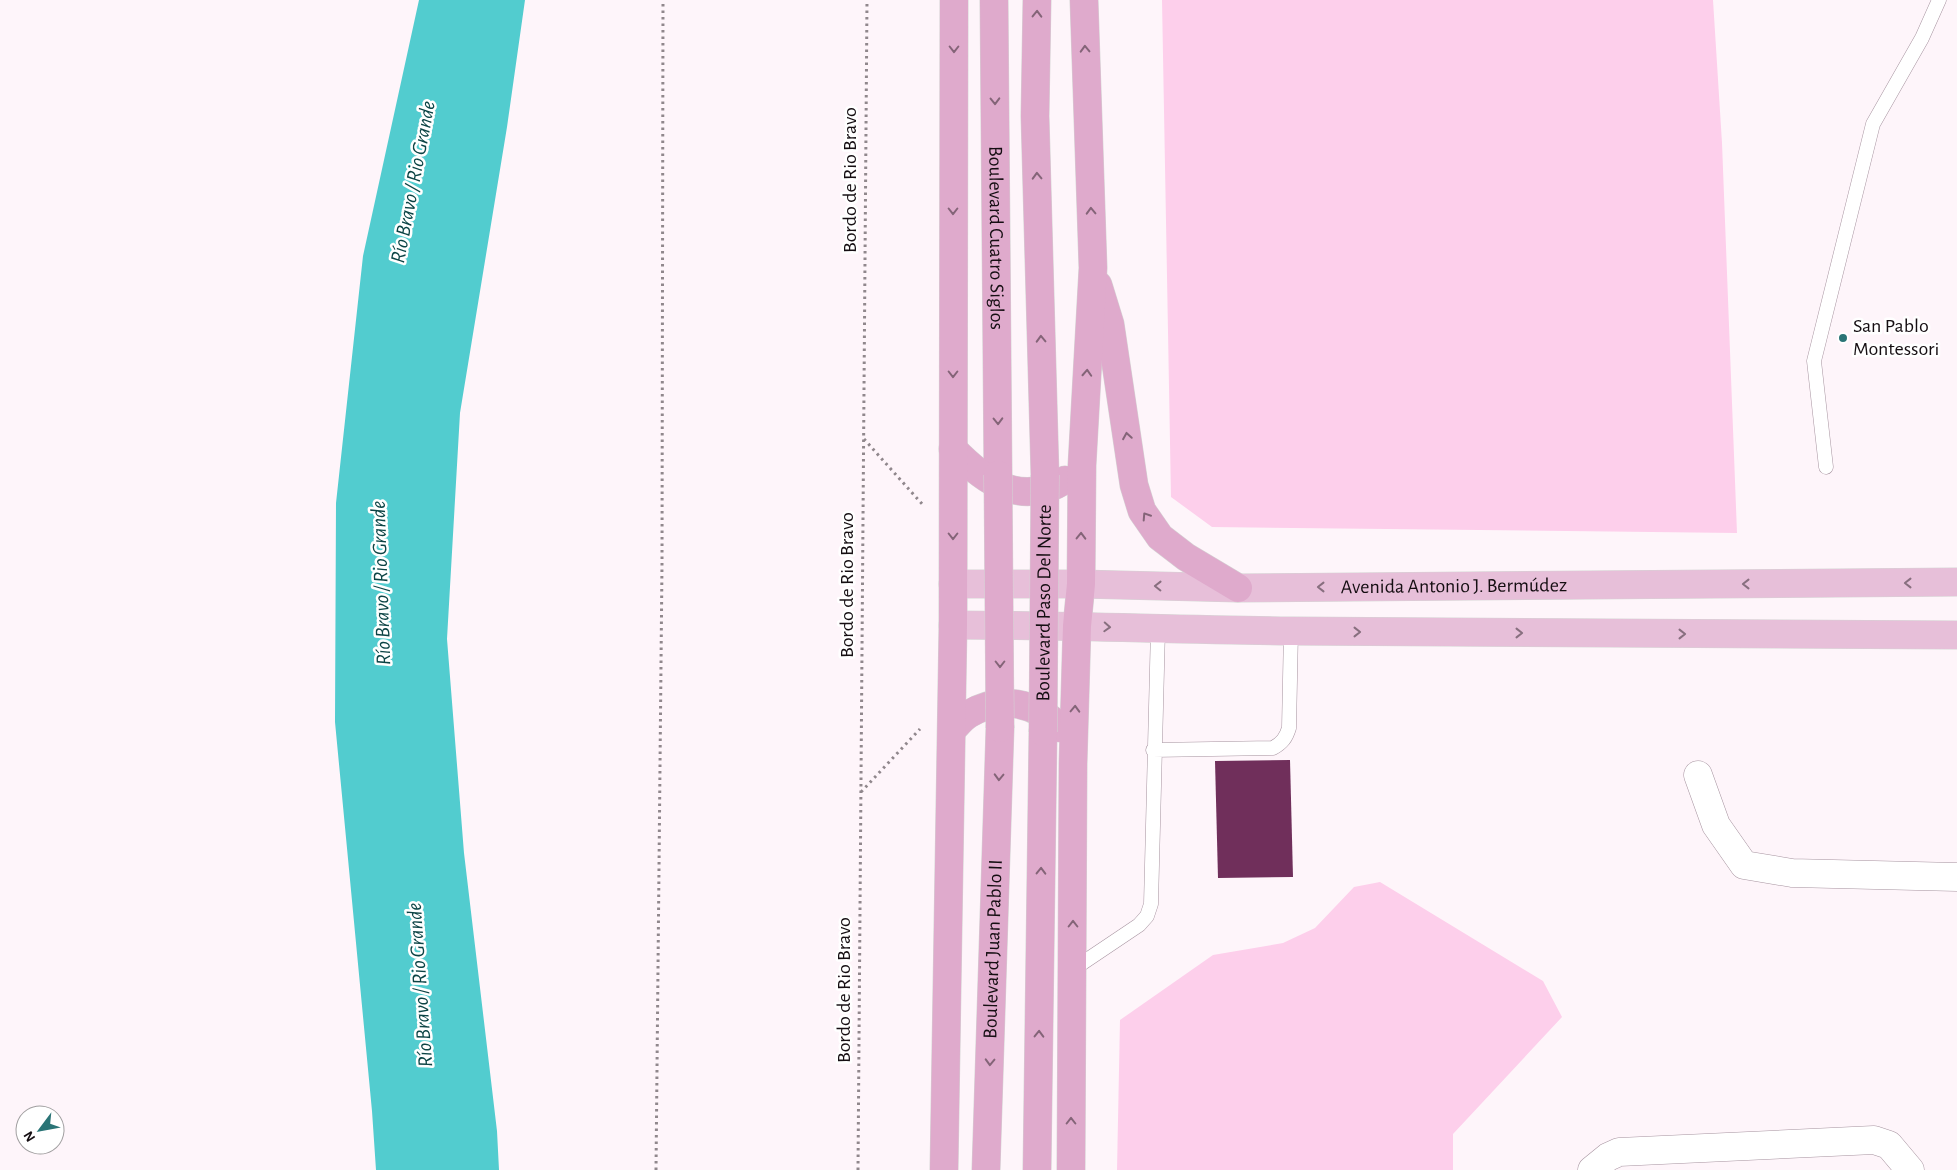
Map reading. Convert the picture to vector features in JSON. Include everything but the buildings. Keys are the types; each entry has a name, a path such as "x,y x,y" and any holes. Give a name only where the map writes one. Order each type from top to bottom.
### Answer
{"highway":[{"path":"944,1170 953,624 954,0"},
{"name":"Boulevard Cuatro Siglos","path":"994,0 1000,728"},
{"name":"Boulevard Cuatro Siglos","path":"1037,0 1035,116 1045,475"},
{"path":"1071,1170 1074,753 1081,584 1082,464 1093,268 1084,0"},
{"path":"1093,268 1110,324 1134,484 1142,511 1160,537 1179,552 1238,588"},
{"path":"953,449 972,468 997,485 1012,490 1040,490 1054,487 1068,478 1082,464"},
{"name":"Boulevard Paso Del Norte","path":"1037,1170 1045,475"},
{"path":"952,730 967,715 987,705 1009,702 1031,706 1050,717 1065,733 1074,753"},
{"name":"Boulevard Juan Pablo II","path":"986,1170 1000,728"}],"main road":[{"name":"Avenida Antonio J. Bermúdez","path":"953,584 1081,584 1238,588 1957,582"},
{"path":"953,624 1291,631 1957,635"}],"street":[{"path":"1698,775 1716,824 1744,865 1792,873 1957,877"},
{"path":"1592,1170 1608,1157 1619,1152 1874,1140 1888,1145 1910,1170"}],"lane":[{"path":"1826,467 1814,360 1873,124 1922,38 1939,0"},
{"path":"1072,970 1140,925 1147,916 1151,904 1158,629"},
{"path":"1154,750 1273,748 1281,744 1289,728 1291,631"}],"path":[{"path":"656,1170 662,564 663,0"},
{"name":"Bordo de Rio Bravo","path":"858,1170 866,0"},
{"path":"863,438 953,538"},
{"path":"861,793 952,696"}],"shaded area":[{"path":"1162,0 1713,0 1722,143 1737,533 1212,527 1171,497"},
{"path":"1380,882 1543,981 1562,1017 1453,1134 1453,1170 1117,1170 1120,1020 1213,955 1283,943 1315,928 1354,887"}],"water":[{"name":"Río Bravo / Rio Grande","path":"419,0 525,0 507,127 460,413 447,639 464,853 497,1131 499,1170 376,1170 335,722 336,503 363,256"}],"place":[{"name":"San Pablo Montessori","path":"1843,338"}]}
